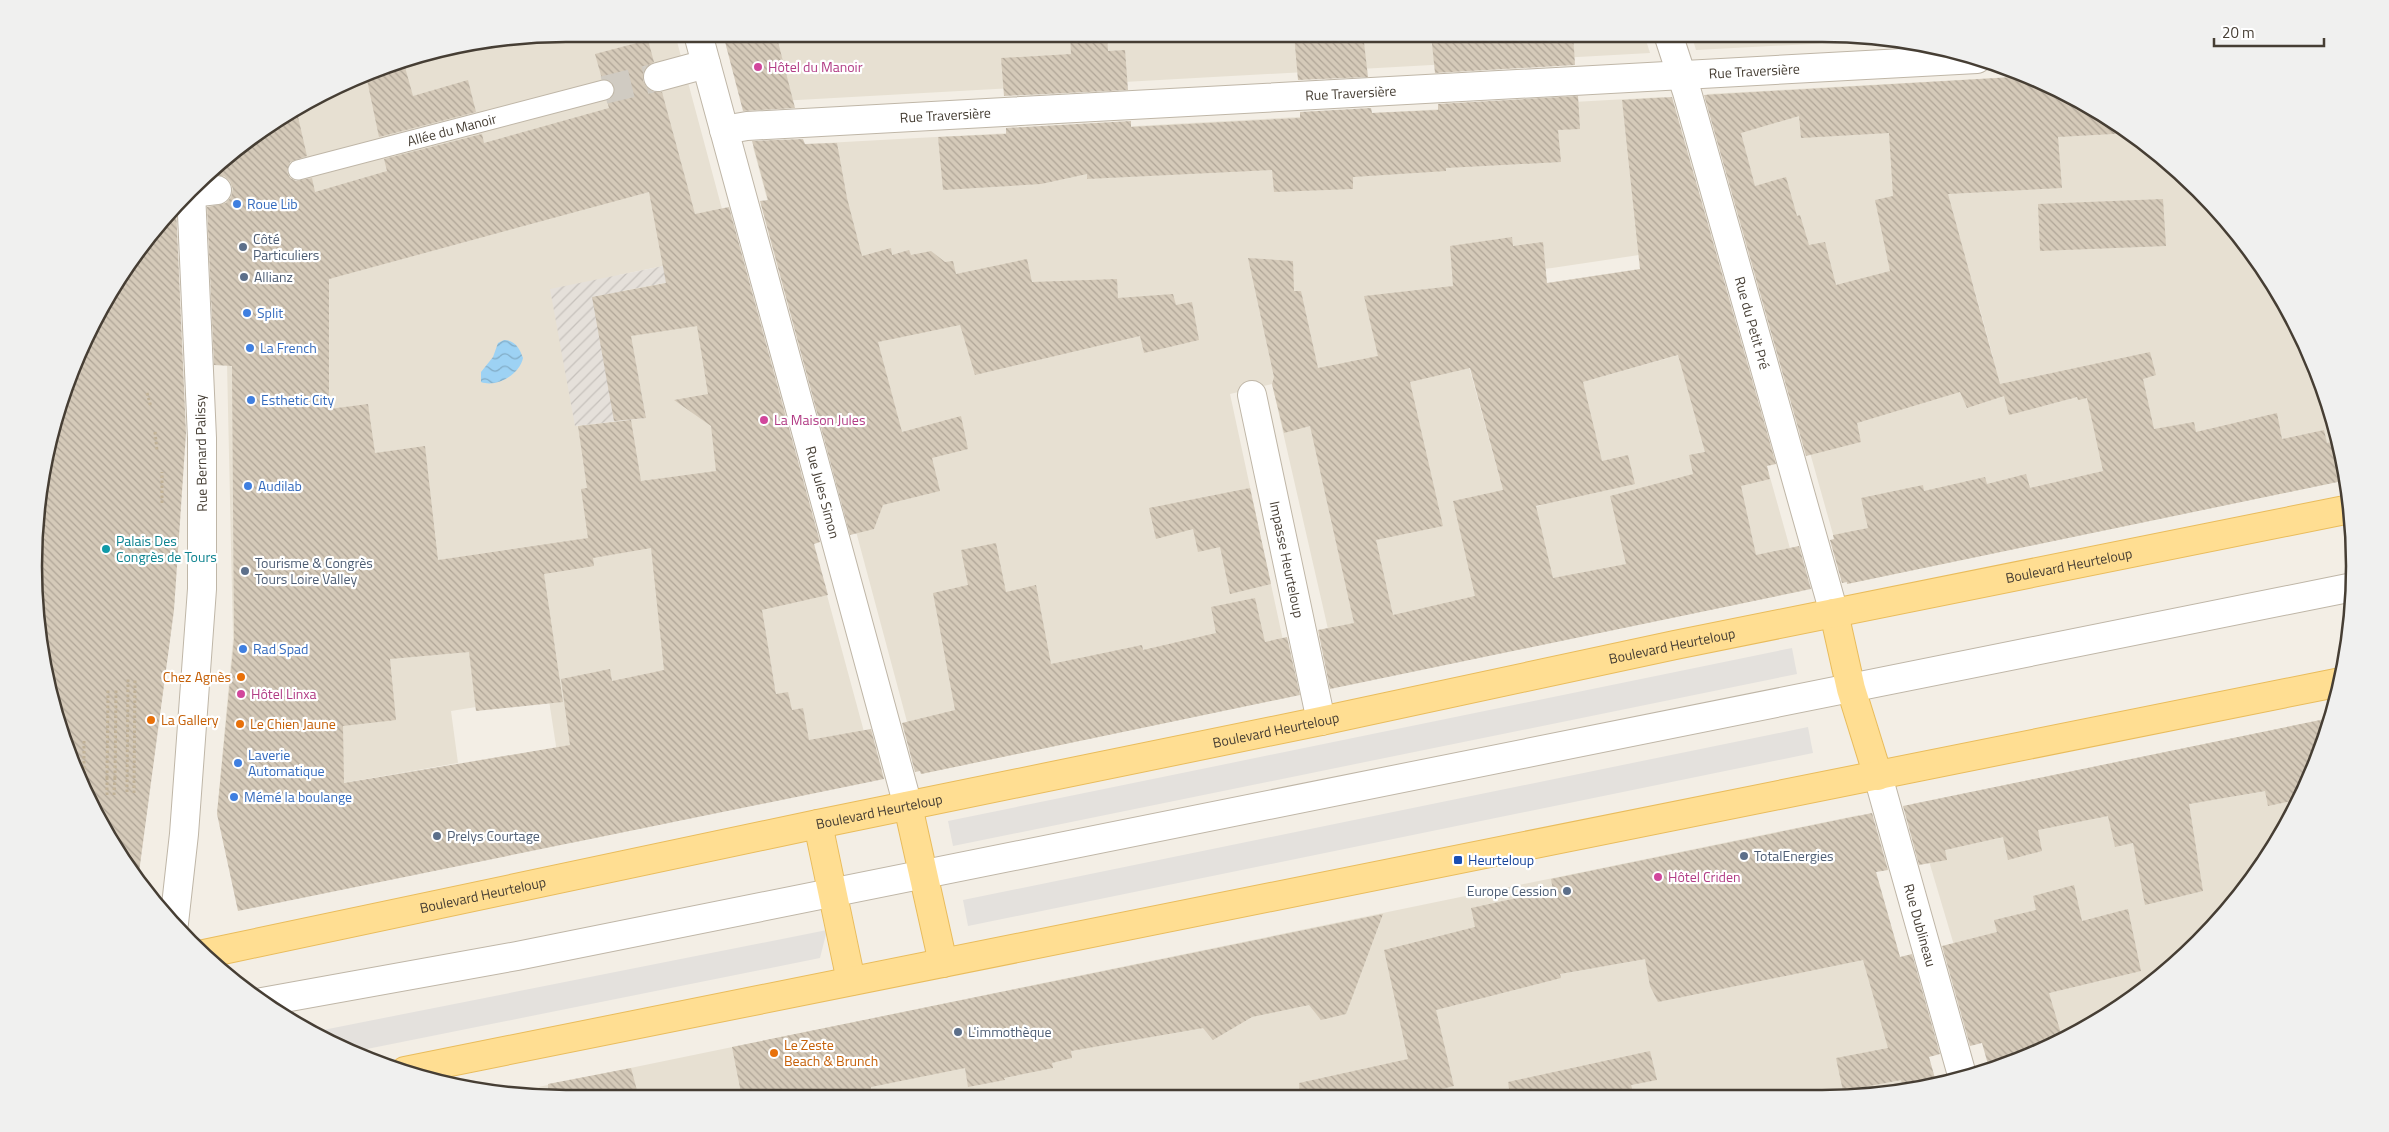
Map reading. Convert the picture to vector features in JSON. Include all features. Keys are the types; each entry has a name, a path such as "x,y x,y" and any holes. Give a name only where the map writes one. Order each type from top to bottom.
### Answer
{"main road":[{"name":"Boulevard Heurteloup","path":"213,952 818,824 1321,721 1675,645 2343,511"},
{"path":"1834,613 1852,690 1878,776"},
{"path":"419,1068 2333,684"},
{"path":"908,806 943,963"},
{"path":"818,824 851,981"}],"street":[{"name":"Rue Jules Simon","path":"700,42 908,806"},
{"name":"Rue du Petit Pré","path":"1671,42 1834,613"},
{"name":"Rue Traversière","path":"724,130 757,126 1958,60"},
{"path":"658,76 706,64"},
{"name":"Rue Bernard Palissy","path":"175,914 184,834 202,588 200,192"},
{"name":"Impasse Heurteloup","path":"1252,395 1321,721"},
{"path":"273,1000 517,956 832,891 1852,690 2345,589"},
{"name":"Rue Dublineau","path":"1878,776 1961,1071"}],"lane":[{"name":"Allée du Manoir","path":"298,170 604,90"}],"path":[{"path":"147,393 151,408"},
{"path":"155,432 158,450"},
{"path":"162,472 162,503"},
{"path":"127,792 128,678"},
{"path":"134,794 135,679"},
{"path":"107,778 108,688"},
{"path":"115,778 116,688"},
{"path":"107,708 107,795"},
{"path":"114,795 116,708"},
{"path":"84,741 84,771"}],"shaded area":[{"path":"566,42 677,42 722,209 663,266 619,275 575,426 646,418 622,291 702,276 821,573 870,754 795,797 768,649 642,675 673,822 571,843 546,681 476,707 451,711 458,763 297,791 217,813 233,639 224,224 215,177 275,131 334,96 366,82 431,60 498,47"},
{"path":"725,42 1647,42 1650,53 742,103"},
{"path":"1694,42 1835,43 1696,50"},
{"path":"2010,77 2055,96 2085,113 2114,131 2168,172 2217,221 2258,275 2293,334 2307,366 2329,431 2339,482 1847,584 1805,435 1993,357 1973,285 1892,340 1746,229 1707,94"},
{"path":"1663,97 1802,591 1341,686 1272,384 1230,394 1295,696 921,774 753,147","holes":["1639,255 1686,353 1583,382 1540,506 1509,512 1447,287 1453,286 1453,279 1552,268"]},
{"path":"663,266 702,276 622,291 646,418 575,426 550,289"},
{"path":"1792,648 1797,674 953,846 948,821"},
{"path":"2323,720 2293,798 2258,857 2217,911 2168,960 2114,1001 2055,1036 2022,1050 1959,962 1912,804"},
{"path":"1808,727 1813,753 968,926 963,900"},
{"path":"1859,815 1935,1077 1891,1085 1823,1090 566,1090 533,1088"},
{"path":"827,930 820,958 365,1049 323,1030"}],"water":[{"path":"504,340 514,343 519,348 523,358 521,364 513,374 501,381 494,383 481,382 481,372 493,357 498,343"}],"building":[{"path":"640,42 649,42 654,62 647,66 643,73 643,81 647,88 654,92 662,92 695,214 729,207 820,542 814,544 828,595 762,610 776,694 788,692 792,710 803,708 809,740 871,729 884,779 238,911 217,814 234,639 232,366 214,365 207,207 226,203 231,197 233,189 230,181 224,176 217,176 247,151 298,117 307,156 290,162 287,172 290,178 296,181 312,178 315,192 387,171 384,159 482,134 484,143 609,108 607,101 612,98 615,88 612,82 602,79 595,54","holes":["649,192 666,283 592,297 614,421 646,418 631,336 697,326 708,394 674,400 711,426 716,471 641,481 631,420 578,426 587,488 581,489 588,538 438,560 425,446 375,453 368,404 329,409 329,279","651,548 664,670 612,681 610,669 561,679 570,745 344,783 343,726 396,720 390,659 469,652 476,711 563,702 544,574 594,566 593,558"]},
{"name":"Hôtel du Manoir","path":"725,42 778,42 795,108 743,111"},
{"path":"1070,42 1107,42 1108,51 1125,50 1128,90 1004,96 1001,58 1071,54"},
{"path":"1295,42 1364,42 1368,77 1298,80"},
{"path":"1432,42 1574,42 1575,65 1435,73"},
{"path":"405,68 413,96 468,80 476,112 379,137 367,81"},
{"path":"2010,77 2055,96 2118,134 2058,137 2062,188 1948,194 2000,384 2150,352 2156,375 2143,379 2154,429 2194,422 2196,432 2277,413 2282,439 2324,430 2327,443 2331,442 2339,482 1847,584 1847,582 1842,583 1830,540 1834,539 1833,535 1868,528 1861,498 1923,485 1924,491 1985,477 1987,484 2026,474 2030,488 2103,471 2087,398 2078,400 2077,397 2009,415 2004,396 1967,408 1960,392 1857,423 1861,442 1806,456 1704,95","holes":["1799,116 1801,138 1889,133 1893,196 1875,200 1890,271 1836,285 1825,242 1809,245 1800,215 1797,216 1786,177 1755,186 1741,133"]},
{"path":"1578,96 1580,129 1558,130 1561,162 1446,168 1446,171 1353,177 1353,189 1274,192 1272,170 1087,179 1087,174 1041,184 943,190 938,137 1006,134 1006,128 1131,121 1131,127 1300,118 1300,112 1371,108 1372,113 1438,110 1438,104"},
{"path":"1672,97 1776,464 1767,466 1770,479 1741,486 1756,555 1799,546 1811,589 1330,689 1318,630 1354,623 1310,426 1284,433 1272,384 1274,377 1248,258 1293,261 1294,291 1301,291 1318,368 1378,356 1364,296 1453,286 1450,246 1512,237 1513,246 1543,242 1547,283 1640,269 1622,100","holes":["1678,355 1705,452 1689,455 1693,474 1610,496 1626,564 1553,578 1536,506 1635,484 1628,455 1602,461 1583,382","1470,368 1503,490 1453,501 1475,596 1393,615 1376,540 1443,526 1410,382"]},
{"path":"803,139 805,144 837,143 847,198 862,256 891,248 892,255 909,250 911,255 931,251 945,262 953,261 956,274 1027,259 1032,282 1117,279 1118,298 1173,294 1176,305 1192,302 1199,340 1144,353 1140,336 975,375 960,325 878,342 902,432 961,416 968,449 932,458 940,491 883,505 874,529 850,535 760,201 768,200 752,141"},
{"path":"2163,199 2166,246 2040,251 2038,204"},
{"name":"Palais Des Congrès de Tours","path":"176,216 186,433 174,610 139,869 96,798 70,734 60,701 47,634 42,566 47,498 53,464 60,431 82,366 96,334 131,275"},
{"path":"1250,488 1271,584 1230,594 1220,547 1198,552 1193,529 1156,539 1149,508"},
{"path":"996,543 1006,592 1036,585 1051,664 1142,645 1143,650 1216,633 1211,607 1255,598 1265,642 1287,637 1300,695 921,774 920,771 915,772 902,723 955,710 933,593 968,585 961,550"},
{"path":"2323,719 2307,766 2291,801 2268,806 2265,791 2189,804 2203,891 2145,905 2133,843 2115,847 2108,816 2038,830 2042,851 2008,860 2003,837 1945,850 1947,860 1919,865 1903,806"},
{"path":"1872,813 1888,870 1876,872 1900,957 1912,954 1940,1054 1929,1057 1935,1077 1902,1083 1901,1080 1860,1088 1843,1089 1836,1058 1888,1048 1863,960 1658,1002 1650,986 1645,959 1560,974 1561,978 1436,1010 1454,1086 1438,1090 1300,1090 1299,1083 1408,1059 1384,950 1475,927 1471,908 1553,890 1551,879"},
{"path":"2074,885 2082,921 2128,909 2141,971 2049,993 2061,1033 2023,1050 1988,1063 1982,1043 1970,1046 1942,946 1997,932 1994,920 2036,910 2033,896"},
{"path":"1383,914 1346,1014 1321,1020 1309,1005 1252,1017 1213,1040 1203,1028 1071,1051 1072,1058 1052,1063 1053,1068 968,1087 965,1068 871,1087 870,1090 740,1090 732,1047"},
{"path":"1650,1051 1657,1080 1631,1085 1632,1090 1509,1090 1508,1082"},
{"path":"631,1068 637,1090 548,1089 548,1084"}],"tunnel":[{"path":"604,90 658,77"}],"place":[{"name":"Hôtel du Manoir","path":"758,67"},
{"name":"Roue Lib","path":"237,204"},
{"name":"Côté Particuliers","path":"243,247"},
{"name":"Allianz","path":"244,277"},
{"name":"Split","path":"247,313"},
{"name":"La French","path":"250,348"},
{"name":"Esthetic City","path":"251,400"},
{"name":"La Maison Jules","path":"764,420"},
{"name":"Audilab","path":"248,486"},
{"name":"Palais Des Congrès de Tours","path":"106,549"},
{"name":"Tourisme & Congrès Tours Loire Valley","path":"245,571"},
{"name":"Rad Spad","path":"243,649"},
{"name":"Chez Agnès","path":"241,677"},
{"name":"Hôtel Linxa","path":"241,694"},
{"name":"La Gallery","path":"151,720"},
{"name":"Le Chien Jaune","path":"240,724"},
{"name":"Laverie Automatique","path":"238,763"},
{"name":"Mémé la boulange","path":"234,797"},
{"name":"Prelys Courtage","path":"437,836"},
{"name":"TotalEnergies","path":"1744,856"},
{"name":"Heurteloup","path":"1458,860"},
{"name":"Hôtel Criden","path":"1658,877"},
{"name":"Europe Cession","path":"1567,891"},
{"name":"L'immothèque","path":"958,1032"},
{"name":"Le Zeste Beach & Brunch","path":"774,1053"}]}
